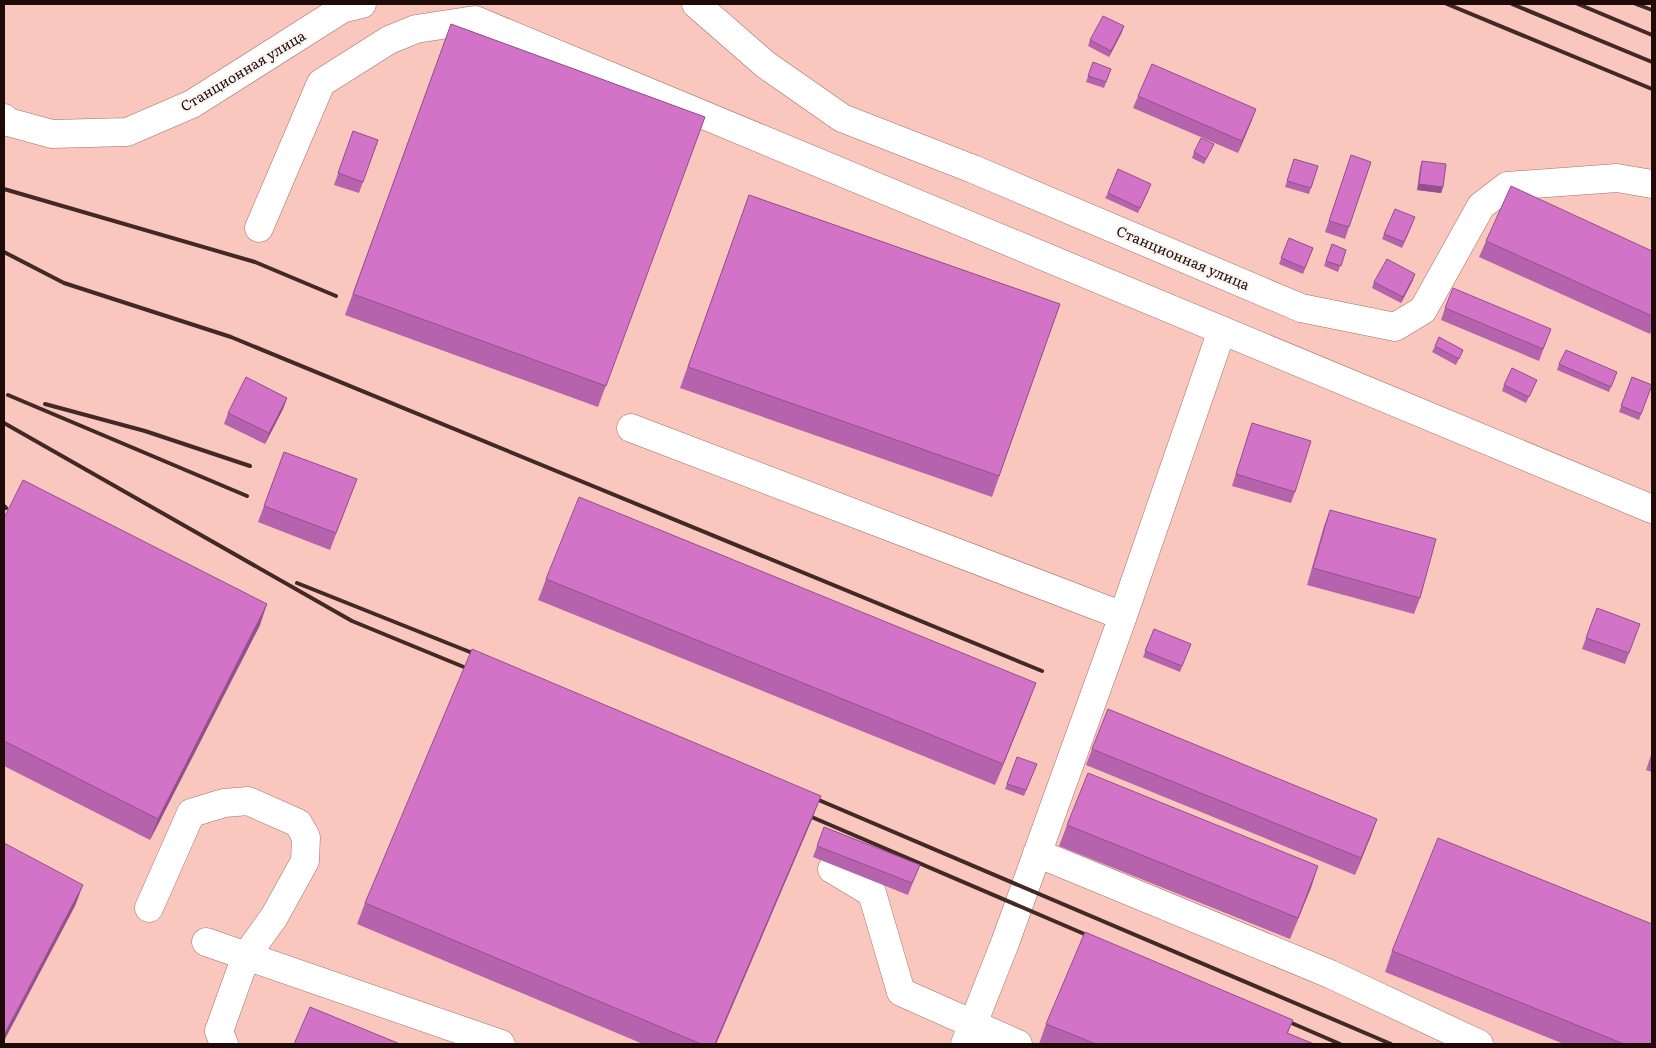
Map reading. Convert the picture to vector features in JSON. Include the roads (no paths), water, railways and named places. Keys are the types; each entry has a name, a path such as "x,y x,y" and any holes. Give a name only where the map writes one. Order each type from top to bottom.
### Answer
{"street":[{"name":"Станционная улица","path":"4,118 8,122 52,134 127,132 192,104 342,9 362,4"},
{"name":"Станционная улица","path":"696,4 766,66 842,118 973,169 1301,308 1396,327 1423,310 1481,206 1507,186 1617,178 1652,184"},
{"path":"259,228 321,83 389,40 416,29 475,20 1652,509"},
{"path":"969,1034 1123,616 1222,330"},
{"path":"631,428 1123,616"},
{"path":"149,908 191,813 224,803 248,801 298,824 306,837 305,861 274,917 246,956 219,1031 224,1044"},
{"path":"1037,853 1330,974 1479,1044"},
{"path":"832,869 872,893 901,992 969,1034 1018,1044"},
{"path":"206,942 500,1044"}],"railway":[{"path":"1447,4 1652,89"},
{"path":"1512,4 1652,62"},
{"path":"1578,4 1652,35"},
{"path":"1636,4 1652,10"},
{"path":"4,189 255,262 336,296"},
{"path":"4,252 64,283 231,337 1042,671"},
{"path":"8,395 247,496"},
{"path":"45,404 145,431 250,466"},
{"path":"4,423 352,621 476,672"},
{"path":"297,583 485,658"},
{"path":"807,795 1391,1044"},
{"path":"800,812 1096,939"},
{"path":"1280,1018 1340,1044"}]}
